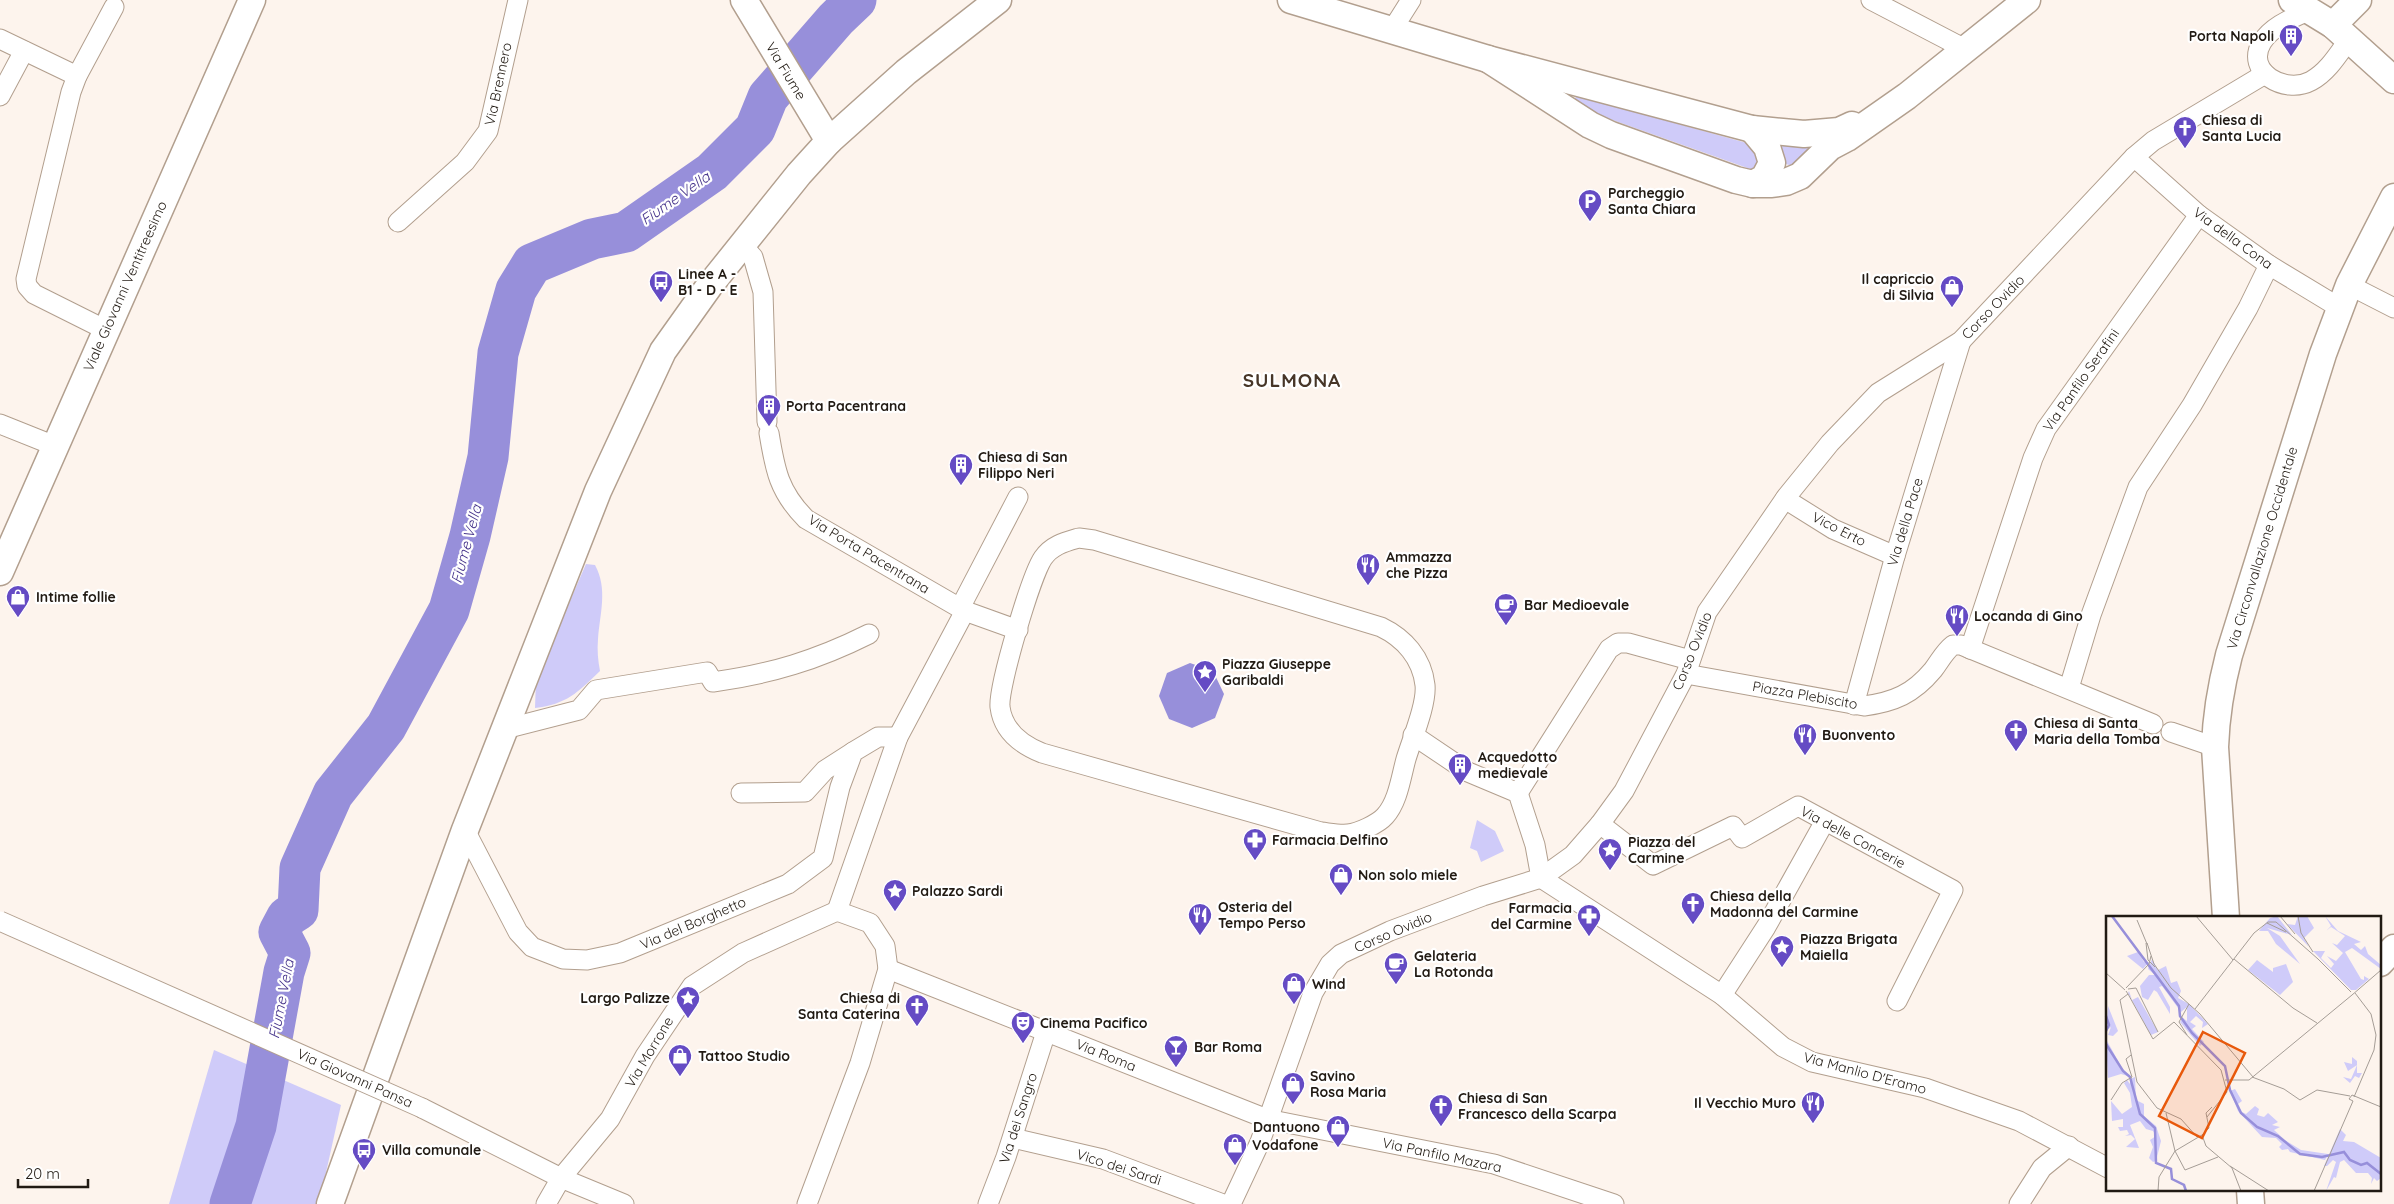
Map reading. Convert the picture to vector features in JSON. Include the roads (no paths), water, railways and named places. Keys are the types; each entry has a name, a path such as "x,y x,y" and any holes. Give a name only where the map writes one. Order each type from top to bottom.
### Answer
{"street":[{"name":"Viale Giovanni Ventitreesimo","path":"0,572 252,0"},
{"name":"Via Brennero","path":"398,222 465,162 488,131 518,0"},
{"name":"Via Fiume","path":"744,0 829,141"},
{"path":"330,1204 465,830 598,491 663,351 798,174 829,141 906,72 998,0"},
{"path":"1291,0 1488,59 1752,129 1782,134 1820,133 1839,130 1879,116"},
{"path":"1392,30 1411,0"},
{"path":"1871,0 1967,50"},
{"path":"1488,59 1554,103 1590,125 1611,135 1736,180 1753,184 1786,182 1800,176 1830,147 1879,116 1967,50 2027,0"},
{"path":"2358,0 2341,32 2329,67 2311,81 2296,86 2280,84 2265,74 2257,54 2262,43 2301,5 2341,32 2394,80"},
{"path":"106,330 34,294 27,286 26,279 61,128 77,76 110,2"},
{"path":"0,39 77,76"},
{"path":"0,96 24,51"},
{"name":"Corso Ovidio","path":"1231,1204 1260,1142 1314,993 1330,964 1341,954 1390,931 1442,911 1541,878 1573,855 1600,824 1624,791 1688,667 1707,612 1785,499 1830,443 1878,393 1961,341 2134,157 2153,141 2265,74"},
{"path":"1554,103 1565,90 1572,86 1587,85"},
{"path":"1752,129 1767,147 1772,163 1764,178 1753,184"},
{"name":"Via della Cona","path":"2134,157 2199,215 2269,265 2344,297 2394,308"},
{"name":"Via Circonvallazione Occidentale","path":"2226,916 2215,747 2218,703 2229,655 2323,354 2344,297 2394,197"},
{"name":"Via Panfilo Serafini","path":"1966,647 2033,458 2046,429 2199,215"},
{"name":"Via Porta Pacentrana","path":"742,245 753,256 763,292 768,428 774,463 781,485 790,503 806,519 963,610 1018,630"},
{"path":"2069,688 2090,615 2138,487 2192,405 2248,308 2269,265"},
{"name":"Via della Pace","path":"1854,705 1895,556 1961,341"},
{"path":"0,424 55,446"},
{"path":"807,1204 860,1063 888,969 885,946 870,923 837,911 898,736 963,610 1018,497"},
{"name":"Vico Erto","path":"1785,499 1833,529 1895,556"},
{"path":"1079,538 1094,540 1381,627 1393,633 1407,645 1416,657 1425,685 1423,702 1413,735 1395,797 1385,816 1366,828 1348,834 1321,832 1028,747 1015,737 1005,723 1000,707 1003,681 1030,587 1043,558 1055,546 1079,538"},
{"path":"505,729 579,710 596,690 707,672 713,682 751,677 804,664 869,634"},
{"name":"Piazza Plebiscito","path":"1518,793 1609,650 1618,643 1628,643 1688,667 1854,705 1890,702 1904,695 1933,669 1945,651 1953,645 1966,647"},
{"path":"1966,647 2153,724"},
{"path":"2171,732 2215,747"},
{"path":"1413,735 1468,772 1518,793 1535,844 1541,878"},
{"path":"741,793 805,792 825,770 853,752 878,737 898,736"},
{"name":"Via del Borghetto","path":"465,830 518,932 532,947 563,959 587,960 620,953 788,884 807,872 824,858 840,787 853,752"},
{"name":"Via delle Concerie","path":"1600,824 1653,865 1733,826 1742,838 1798,806 1953,890 1897,1001"},
{"path":"1722,995 1766,927 1825,821"},
{"name":"Via Manlio D'Eramo","path":"1541,878 1722,995 1783,1047 1812,1062 1925,1088 2019,1120 2106,1167"},
{"name":"Via Morrone","path":"546,1204 561,1178 610,1119 645,1056 692,986 743,953 837,911"},
{"name":"Via Giovanni Pansa","path":"0,921 422,1108 561,1178 624,1204"},
{"path":"2382,961 2394,948"},
{"name":"Via Roma","path":"888,969 1267,1119"},
{"name":"Via dei Sangro","path":"988,1204 1013,1138 1046,1032"},
{"name":"Via Panfilo Mazara","path":"1267,1119 1494,1164 1614,1204"},
{"name":"Vico dei Sardi","path":"1013,1138 1103,1159 1222,1204"},
{"path":"2019,1204 2042,1168 2069,1146"}],"waterway":[{"name":"Fiume Vella","path":"230,1204 256,1126 284,972 290,953 279,932 287,917 298,910 300,868 333,794 386,727 449,610 470,536 488,457 498,353 516,290 532,264 592,239 626,232 712,172 755,129 768,97 836,19 856,0"}],"place":[{"name":"Porta Napoli","path":"2291,57"},
{"name":"Chiesa di Santa Lucia","path":"2185,149"},
{"name":"Parcheggio Santa Chiara","path":"1590,222"},
{"name":"Linee A - B1 - D - E","path":"661,303"},
{"name":"Il capriccio di Silvia","path":"1952,308"},
{"name":"Porta Pacentrana","path":"769,427"},
{"name":"Chiesa di San Filippo Neri","path":"961,486"},
{"name":"Ammazza che Pizza","path":"1368,586"},
{"name":"Intime follie","path":"18,618"},
{"name":"Bar Medioevale","path":"1506,626"},
{"name":"Locanda di Gino","path":"1957,637"},
{"name":"Piazza Giuseppe Garibaldi","path":"1205,693"},
{"name":"Chiesa di Santa Maria della Tomba","path":"2016,752"},
{"name":"Buonvento","path":"1805,756"},
{"name":"Acquedotto medievale","path":"1460,786"},
{"name":"Farmacia Delfino","path":"1255,861"},
{"name":"Piazza del Carmine","path":"1610,871"},
{"name":"Non solo miele","path":"1341,896"},
{"name":"Palazzo Sardi","path":"895,912"},
{"name":"Chiesa della Madonna del Carmine","path":"1693,925"},
{"name":"Osteria del Tempo Perso","path":"1200,936"},
{"name":"Farmacia del Carmine","path":"1589,937"},
{"name":"Piazza Brigata Maiella","path":"1782,968"},
{"name":"Gelateria La Rotonda","path":"1396,985"},
{"name":"Wind","path":"1294,1005"},
{"name":"Largo Palizze","path":"688,1019"},
{"name":"Chiesa di Santa Caterina","path":"917,1027"},
{"name":"Cinema Pacifico","path":"1023,1044"},
{"name":"Bar Roma","path":"1176,1068"},
{"name":"Tattoo Studio","path":"680,1077"},
{"name":"Savino Rosa Maria","path":"1293,1105"},
{"name":"Il Vecchio Muro","path":"1813,1124"},
{"name":"Chiesa di San Francesco della Scarpa","path":"1441,1127"},
{"name":"Dantuono","path":"1338,1148"},
{"name":"Vodafone","path":"1235,1166"},
{"name":"Villa comunale","path":"364,1171"}],"district":[{"name":"SULMONA","path":"1292,380"}]}
